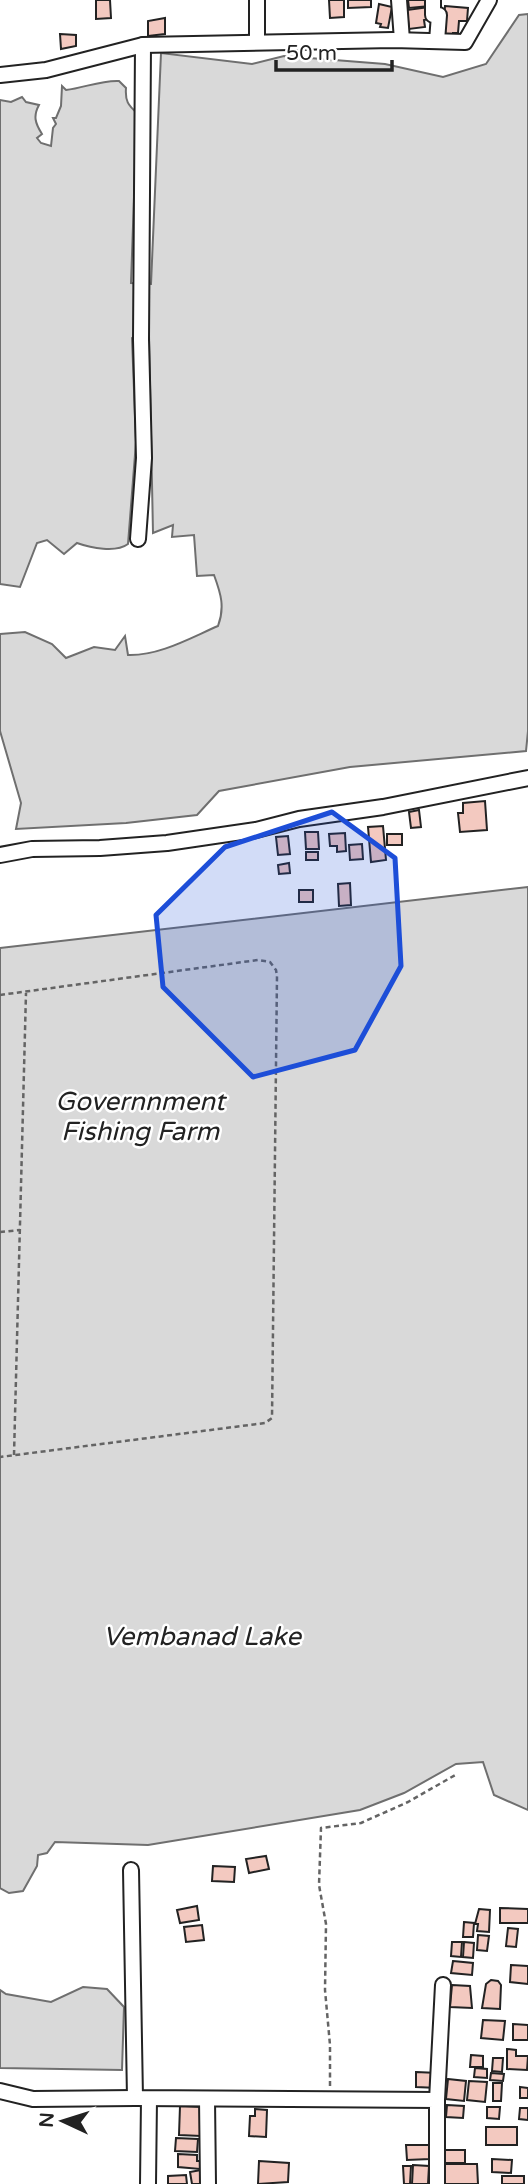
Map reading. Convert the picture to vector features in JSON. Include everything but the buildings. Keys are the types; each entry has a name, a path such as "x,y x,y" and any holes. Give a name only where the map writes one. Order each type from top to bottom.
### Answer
{"street":[{"path":"257,0 257,42"},
{"path":"399,0 402,40"},
{"path":"433,0 433,15 439,15 437,41"},
{"path":"0,75 46,70 143,46 402,40 465,42 488,0"},
{"path":"138,539 144,458 141,340 143,46"},
{"path":"0,855 32,849 167,843 256,830 299,819 383,807 528,778"},
{"path":"131,1870 148,2184"},
{"path":"437,2184 437,2100 443,1985"},
{"path":"0,2091 33,2099 437,2100"},
{"path":"207,2099 208,2184"}],"path":[{"path":"0,995 258,960 270,962 276,970 272,1418 265,1423 0,1457"},
{"path":"14,1455 26,992"},
{"path":"0,1232 20,1230"},
{"path":"330,2100 330,2045 325,1990 326,1924 319,1885 321,1828 361,1823 408,1802 457,1774"}],"highlighted area":[{"path":"332,812 395,858 401,966 355,1050 253,1077 163,987 156,915 225,847"}],"water":[{"path":"528,14 526,751 350,767 219,791 197,815 126,823 16,829 21,803 0,731 0,634 25,632 52,644 66,658 94,647 115,650 125,636 128,655 140,655 174,645 218,626 222,607 214,575 197,576 194,535 172,537 173,525 153,533 149,335 132,338 136,442 128,544 110,549 77,543 64,554 47,540 37,543 20,587 0,584 0,100 11,102 22,97 26,102 39,105 36,120 42,134 37,138 41,143 51,146 56,124 53,118 56,118 61,106 62,86 66,90 119,81 126,88 128,102 137,113 131,283 151,284 161,53 252,64 284,56 385,64 443,77 486,64 519,15"},
{"name":"Vembanad Lake","path":"528,887 528,1810 494,1795 483,1762 456,1764 404,1793 360,1810 148,1845 55,1842 47,1853 38,1855 37,1866 23,1891 9,1893 0,1888 0,948"},
{"path":"83,1987 107,1989 124,2007 122,2070 0,2068 0,1990 6,1994 51,2002"}],"water label":[{"name":"Governnment Fishing Farm","path":"140,1116"}]}
